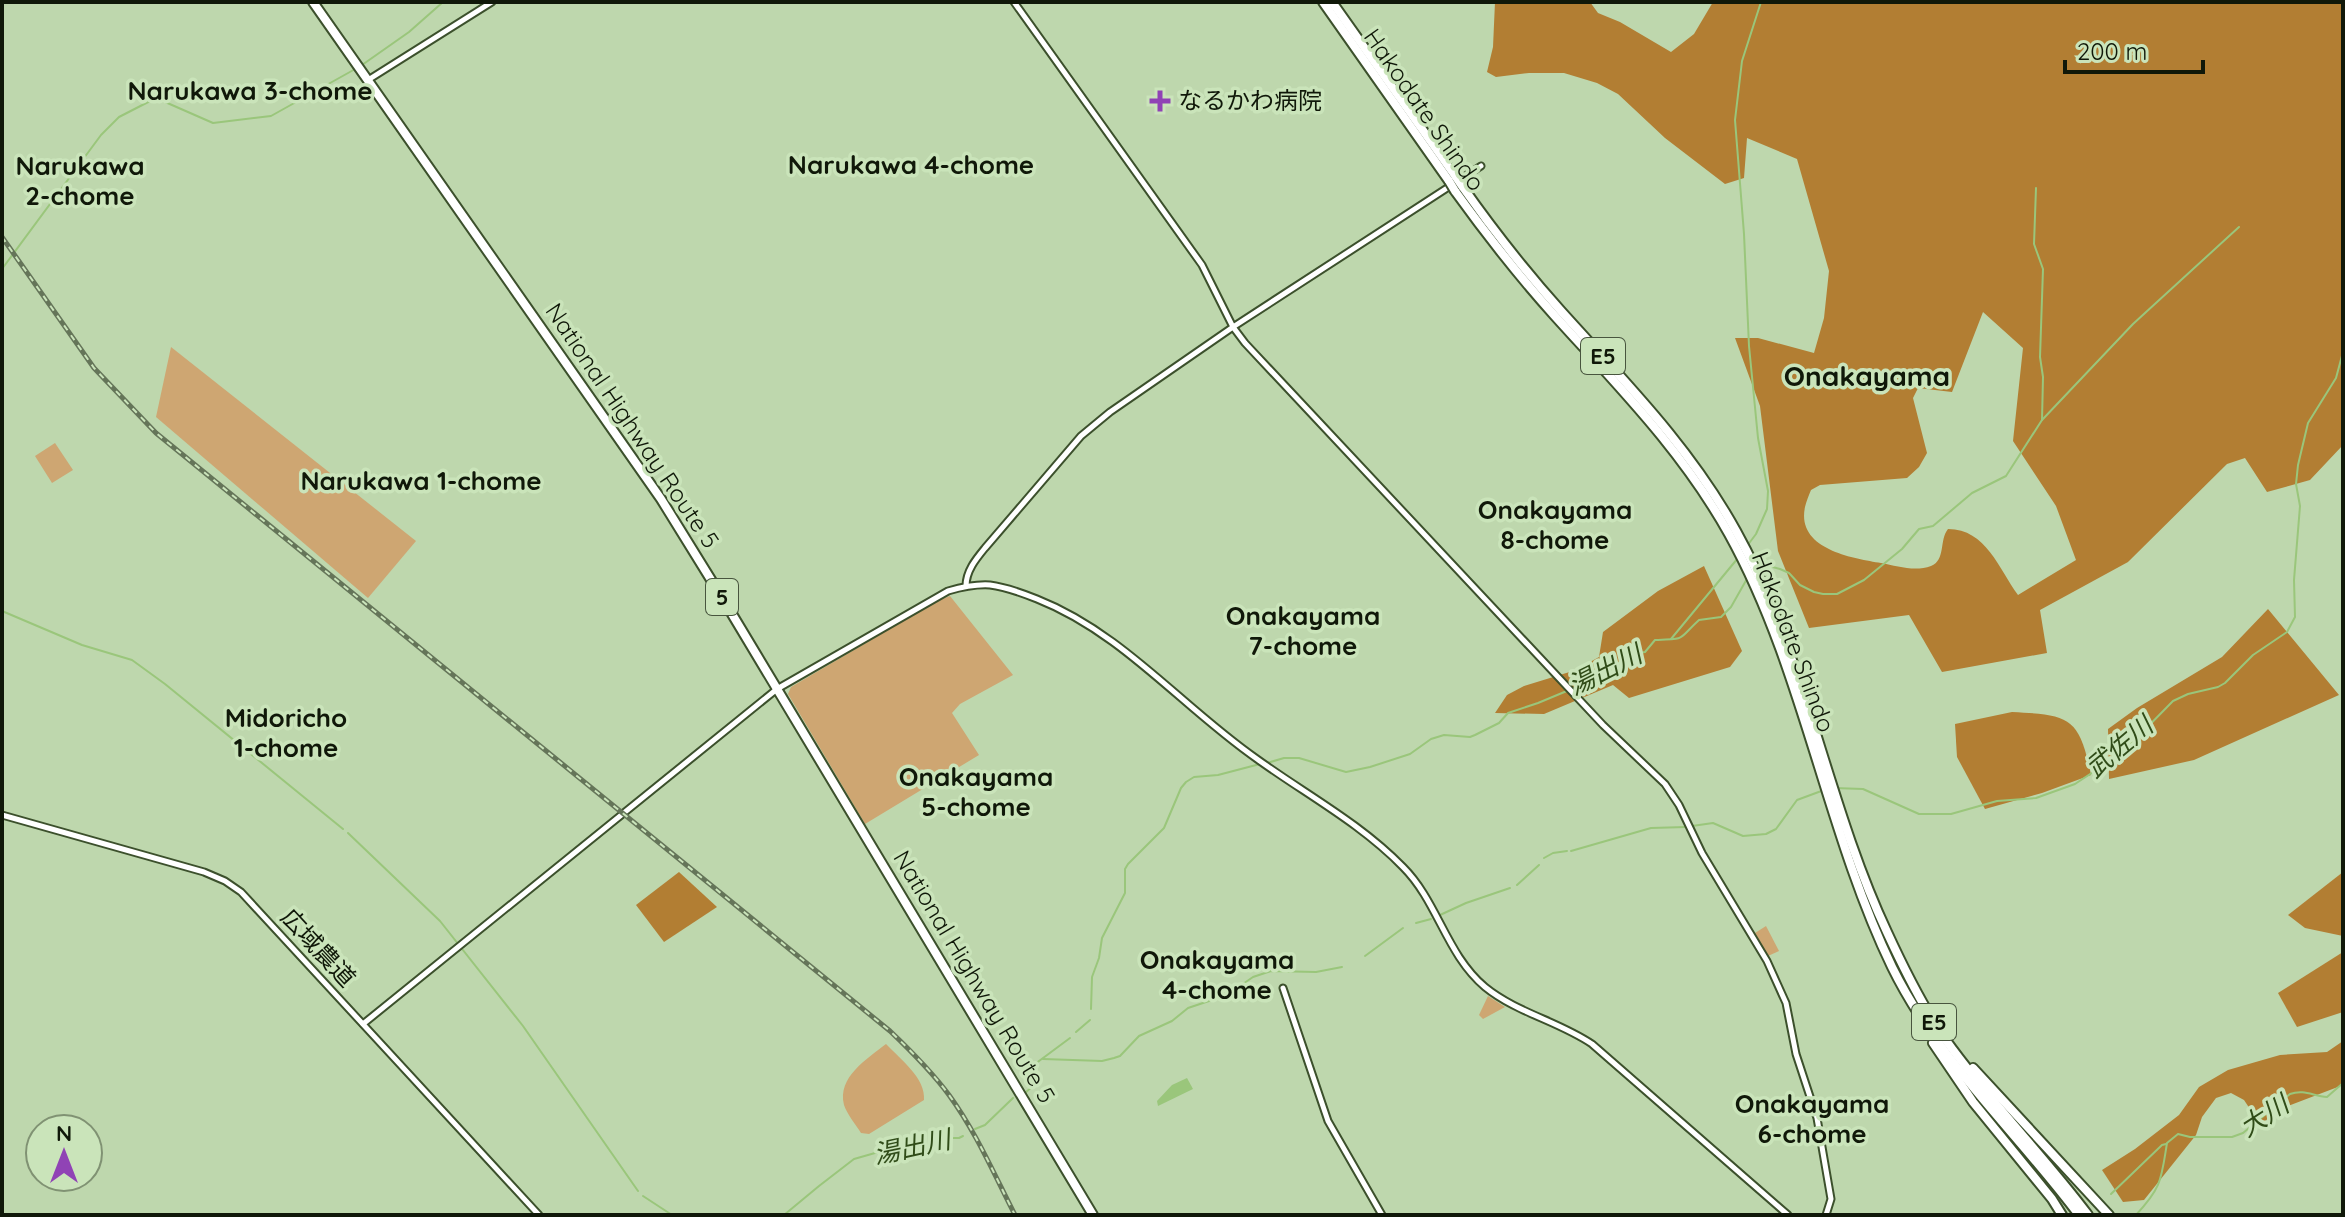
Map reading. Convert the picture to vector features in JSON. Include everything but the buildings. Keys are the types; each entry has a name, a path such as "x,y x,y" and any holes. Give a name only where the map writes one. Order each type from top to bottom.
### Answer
{"highway":[{"name":"National Highway Route 5","path":"313,2 661,499 1093,1215"},
{"name":"Hakodate Shindo","path":"1323,2 1452,179"},
{"name":"Hakodate Shindo","path":"1332,2 1529,286 1652,422 1733,533 1767,605 1832,796 1898,956 1929,1014 1979,1084 2088,1215"},
{"name":"Hakodate Shindo","path":"1832,796 1859,887 1893,969 1939,1043 1973,1088 2079,1215"},
{"path":"1893,969 1924,1029 1955,1078 2062,1215"},
{"path":"1929,1014 1976,1072 2109,1215"}],"street":[{"path":"368,80 492,2"},
{"path":"1014,2 1202,265 1233,327 1256,357 1603,725 1665,784 1716,878 1767,961 1786,1003 1796,1054 1817,1118 1831,1199 1826,1215"},
{"path":"966,586 972,565 985,548 1092,426 1233,327 1481,166"},
{"path":"363,1024 777,689 948,591 966,586 1006,588 1072,615 1150,671 1257,760 1355,825 1405,869 1425,895 1452,948 1486,987 1513,1005 1592,1044 1788,1215"},
{"name":"広域農道","path":"2,815 169,862 225,881 241,892 539,1215"},
{"path":"1283,988 1328,1121 1382,1215"}],"shaded area":[{"path":"1495,2 1590,2 1598,13 1620,22 1671,52 1694,34 1713,2 2343,2 2343,445 2310,480 2267,492 2245,458 2227,464 2128,562 2040,610 2047,653 1942,672 1909,615 1809,628 1778,551 1760,406 1735,338 1758,338 1814,353 1824,318 1829,271 1797,159 1747,138 1744,178 1725,184 1665,138 1618,94 1597,83 1564,73 1496,77 1487,72 1493,47","holes":["1983,312 2023,348 2013,441 2056,506 2076,560 2018,595 1982,543 1961,531 1948,529 1939,559 1931,566 1919,568 1856,558 1817,542 1804,521 1811,490 1820,485 1907,478 1919,467 1927,453 1913,398 1918,388 1952,392"]},
{"path":"171,347 416,541 368,598 156,417"},
{"path":"55,443 73,470 52,483 35,456"},
{"path":"1704,566 1742,651 1730,667 1629,698 1613,685 1544,714 1495,713 1507,695 1524,686 1576,670 1599,657 1603,632 1658,591"},
{"path":"950,596 1013,675 960,704 952,713 979,755 865,824 788,694 791,687"},
{"path":"2268,609 2339,695 2194,760 2109,779 2108,729 2222,657"},
{"path":"2012,712 2047,715 2068,722 2082,741 2091,775 1985,809 1957,757 1955,724"},
{"path":"679,872 717,907 664,942 636,905"},
{"path":"2343,872 2343,936 2305,928 2288,915"},
{"path":"1766,926 1779,951 1768,956 1755,933"},
{"path":"2343,952 2343,1012 2297,1027 2278,993"},
{"path":"1488,996 1505,1007 1483,1019 1479,1015"},
{"path":"2343,1041 2343,1085 2288,1106 2260,1124 2244,1100 2231,1093 2216,1098 2202,1117 2196,1135 2144,1200 2123,1202 2102,1170 2179,1115 2199,1087 2228,1070 2280,1055 2327,1052"},
{"path":"886,1044 917,1077 924,1100 869,1134 861,1133 844,1105 845,1086 855,1070"},
{"path":"1187,1078 1193,1089 1158,1106 1157,1101 1172,1085"}],"waterway":[{"path":"362,65 409,32 443,2"},
{"name":"湯出川","path":"1747,546 1767,509 1768,491 1758,438 1749,346 1735,120 1742,61 1761,2"},
{"path":"2,269 101,135 119,117 156,98 213,123 271,116 357,68"},
{"path":"2036,188 2034,244 2043,269 2040,357 2042,420"},
{"path":"1759,568 1769,566 1780,569 1789,573 1800,585 1823,594 1837,594 1864,580 1902,549 1919,529 1933,526 1972,493 2006,476 2042,420 2133,324 2239,227"},
{"name":"武佐川","path":"1834,788 1863,789 1919,814 1951,814 1997,801 2036,798 2075,784 2122,753 2173,701 2225,683 2253,655 2287,632 2295,617 2294,580 2300,506 2296,484 2298,465 2308,423 2336,378 2343,352"},
{"name":"湯出川","path":"1671,639 1738,558"},
{"name":"湯出川","path":"1267,763 1299,758 1346,772 1410,754 1431,739 1444,735 1470,737 1499,723 1508,713 1610,673 1626,655 1645,652 1655,640 1678,639 1699,620 1721,617 1731,607 1748,577"},
{"path":"2,611 82,645 132,660 343,829"},
{"name":"湯出川","path":"1091,1009 1092,977 1102,938 1125,893 1125,869 1128,864 1164,828 1186,782 1194,777 1218,775 1260,764"},
{"name":"武佐川","path":"1692,826 1713,823 1743,836 1766,834 1776,829 1797,800 1824,790"},
{"name":"武佐川","path":"1571,851 1651,828 1686,827"},
{"path":"348,833 440,921 523,1026 638,1191"},
{"name":"武佐川","path":"1544,858 1567,851"},
{"name":"武佐川","path":"1517,885 1539,865"},
{"name":"武佐川","path":"1440,915 1510,888"},
{"name":"武佐川","path":"1416,923 1431,919"},
{"name":"武佐川","path":"1365,956 1403,928"},
{"name":"武佐川","path":"1043,1059 1102,1061 1114,1058 1120,1056 1139,1036 1172,1021 1188,1008 1227,995 1253,977 1271,971 1316,972 1342,967"},
{"name":"湯出川","path":"1076,1032 1090,1020"},
{"name":"湯出川","path":"1026,1092 1032,1087 1035,1064 1070,1038"},
{"name":"大川","path":"2136,1215 2156,1190 2167,1143 2178,1134 2232,1137 2243,1133 2290,1094 2304,1092 2327,1097 2343,1083"},
{"name":"湯出川","path":"975,1129 985,1125 1013,1098"},
{"name":"湯出川","path":"784,1215 854,1159 889,1149 919,1149 942,1138 963,1136"},
{"path":"2111,1194 2166,1144"},
{"path":"643,1196 672,1215"}],"railway":[{"path":"2,237 94,368 156,433 890,1031 936,1078 959,1109 1015,1215"}],"place":[{"name":"なるかわ病院","path":"1160,101"}],"district":[{"name":"Narukawa 3-chome","path":"250,91"},
{"name":"Narukawa 4-chome","path":"911,165"},
{"name":"Narukawa 2-chome","path":"80,181"},
{"name":"Onakayama","path":"1867,376"},
{"name":"Narukawa 1-chome","path":"421,481"},
{"name":"Onakayama 8-chome","path":"1555,525"},
{"name":"Onakayama 7-chome","path":"1303,631"},
{"name":"Midoricho 1-chome","path":"286,733"},
{"name":"Onakayama 5-chome","path":"976,792"},
{"name":"Onakayama 4-chome","path":"1217,975"},
{"name":"Onakayama 6-chome","path":"1812,1119"}]}
